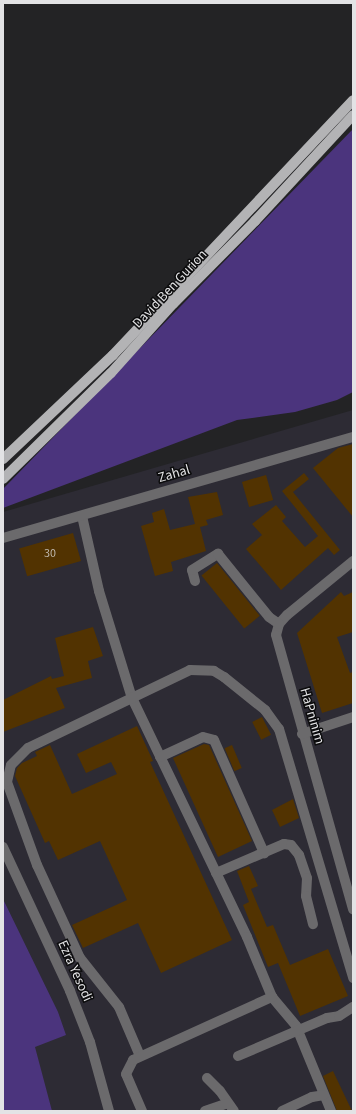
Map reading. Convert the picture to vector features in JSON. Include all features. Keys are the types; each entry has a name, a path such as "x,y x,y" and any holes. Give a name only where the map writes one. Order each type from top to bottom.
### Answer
{"main road":[{"name":"David Ben Gurion","path":"3,459 112,355 353,100"},
{"name":"David Ben Gurion","path":"3,479 121,363 172,304 254,221 353,115"}],"street":[{"name":"Zahal","path":"3,538 353,437"},
{"path":"82,516 99,591 132,698 216,873 272,997 298,1030 331,1111"},
{"path":"195,581 192,570 218,554 269,617 279,624 353,561"},
{"name":"HaPninim","path":"279,624 276,635 302,734 353,909"},
{"path":"140,1056 119,1007 80,958 37,865 7,782 11,764 28,748 190,670 201,669 214,671 224,677 273,718 284,740 353,978"},
{"path":"302,734 353,717"},
{"path":"160,757 202,737 214,740 264,853"},
{"path":"216,873 284,844 291,845 299,854 307,878 306,896 313,924"},
{"name":"Ezra Yesodi","path":"3,847 70,991 90,1042 109,1111"},
{"path":"307,878 322,873"},
{"path":"142,1111 126,1074 128,1065 140,1056 272,997"},
{"path":"238,1056 298,1030 339,1016 353,1007"},
{"path":"206,1078 231,1107"},
{"path":"282,1111 312,1097 324,1095"},
{"path":"205,1111 231,1107"}],"shaded area":[{"path":"353,129 353,392 337,400 295,412 237,420 3,508 3,489"},
{"path":"353,410 353,1111 3,1111 3,512"},
{"path":"3,899 58,1012 66,1035 35,1047 52,1111 3,1111"}],"building":[{"path":"353,444 353,517 313,468 338,448"},
{"path":"304,473 309,479 293,492 340,550 334,555 328,548 281,590 246,549 262,535 252,524 276,505 286,517 282,521 305,547 318,536 282,491"},
{"path":"266,475 273,500 249,507 242,482"},
{"path":"217,492 223,515 206,520 208,525 200,527 206,551 171,562 173,571 155,576 141,526 154,522 152,513 164,509 170,530 195,524 188,497"},
{"path":"73,533 81,561 27,576 19,548"},
{"path":"217,563 260,616 244,628 201,576"},
{"path":"341,592 344,596 353,592 353,632 337,637 350,673 353,672 353,703 322,713 297,633"},
{"path":"93,627 103,656 88,661 92,678 56,688 65,708 3,732 3,700 51,676 52,679 64,676 55,638"},
{"path":"262,717 271,735 261,740 252,722"},
{"path":"137,726 153,761 150,762 232,940 161,973 138,923 83,948 72,925 127,900 100,841 58,860 49,841 45,843 15,776 17,768 22,763 37,756 35,752 50,745 72,794 117,774 111,762 86,773 77,754"},
{"path":"204,744 209,745 252,841 218,857 173,758"},
{"path":"232,745 242,768 234,771 225,748"},
{"path":"293,799 299,818 280,827 272,810"},
{"path":"249,866 258,886 251,889 267,927 273,925 290,965 328,949 348,996 300,1016 278,963 268,967 243,905 249,902 237,871"},
{"path":"333,1071 352,1111 337,1111 323,1076"}]}
